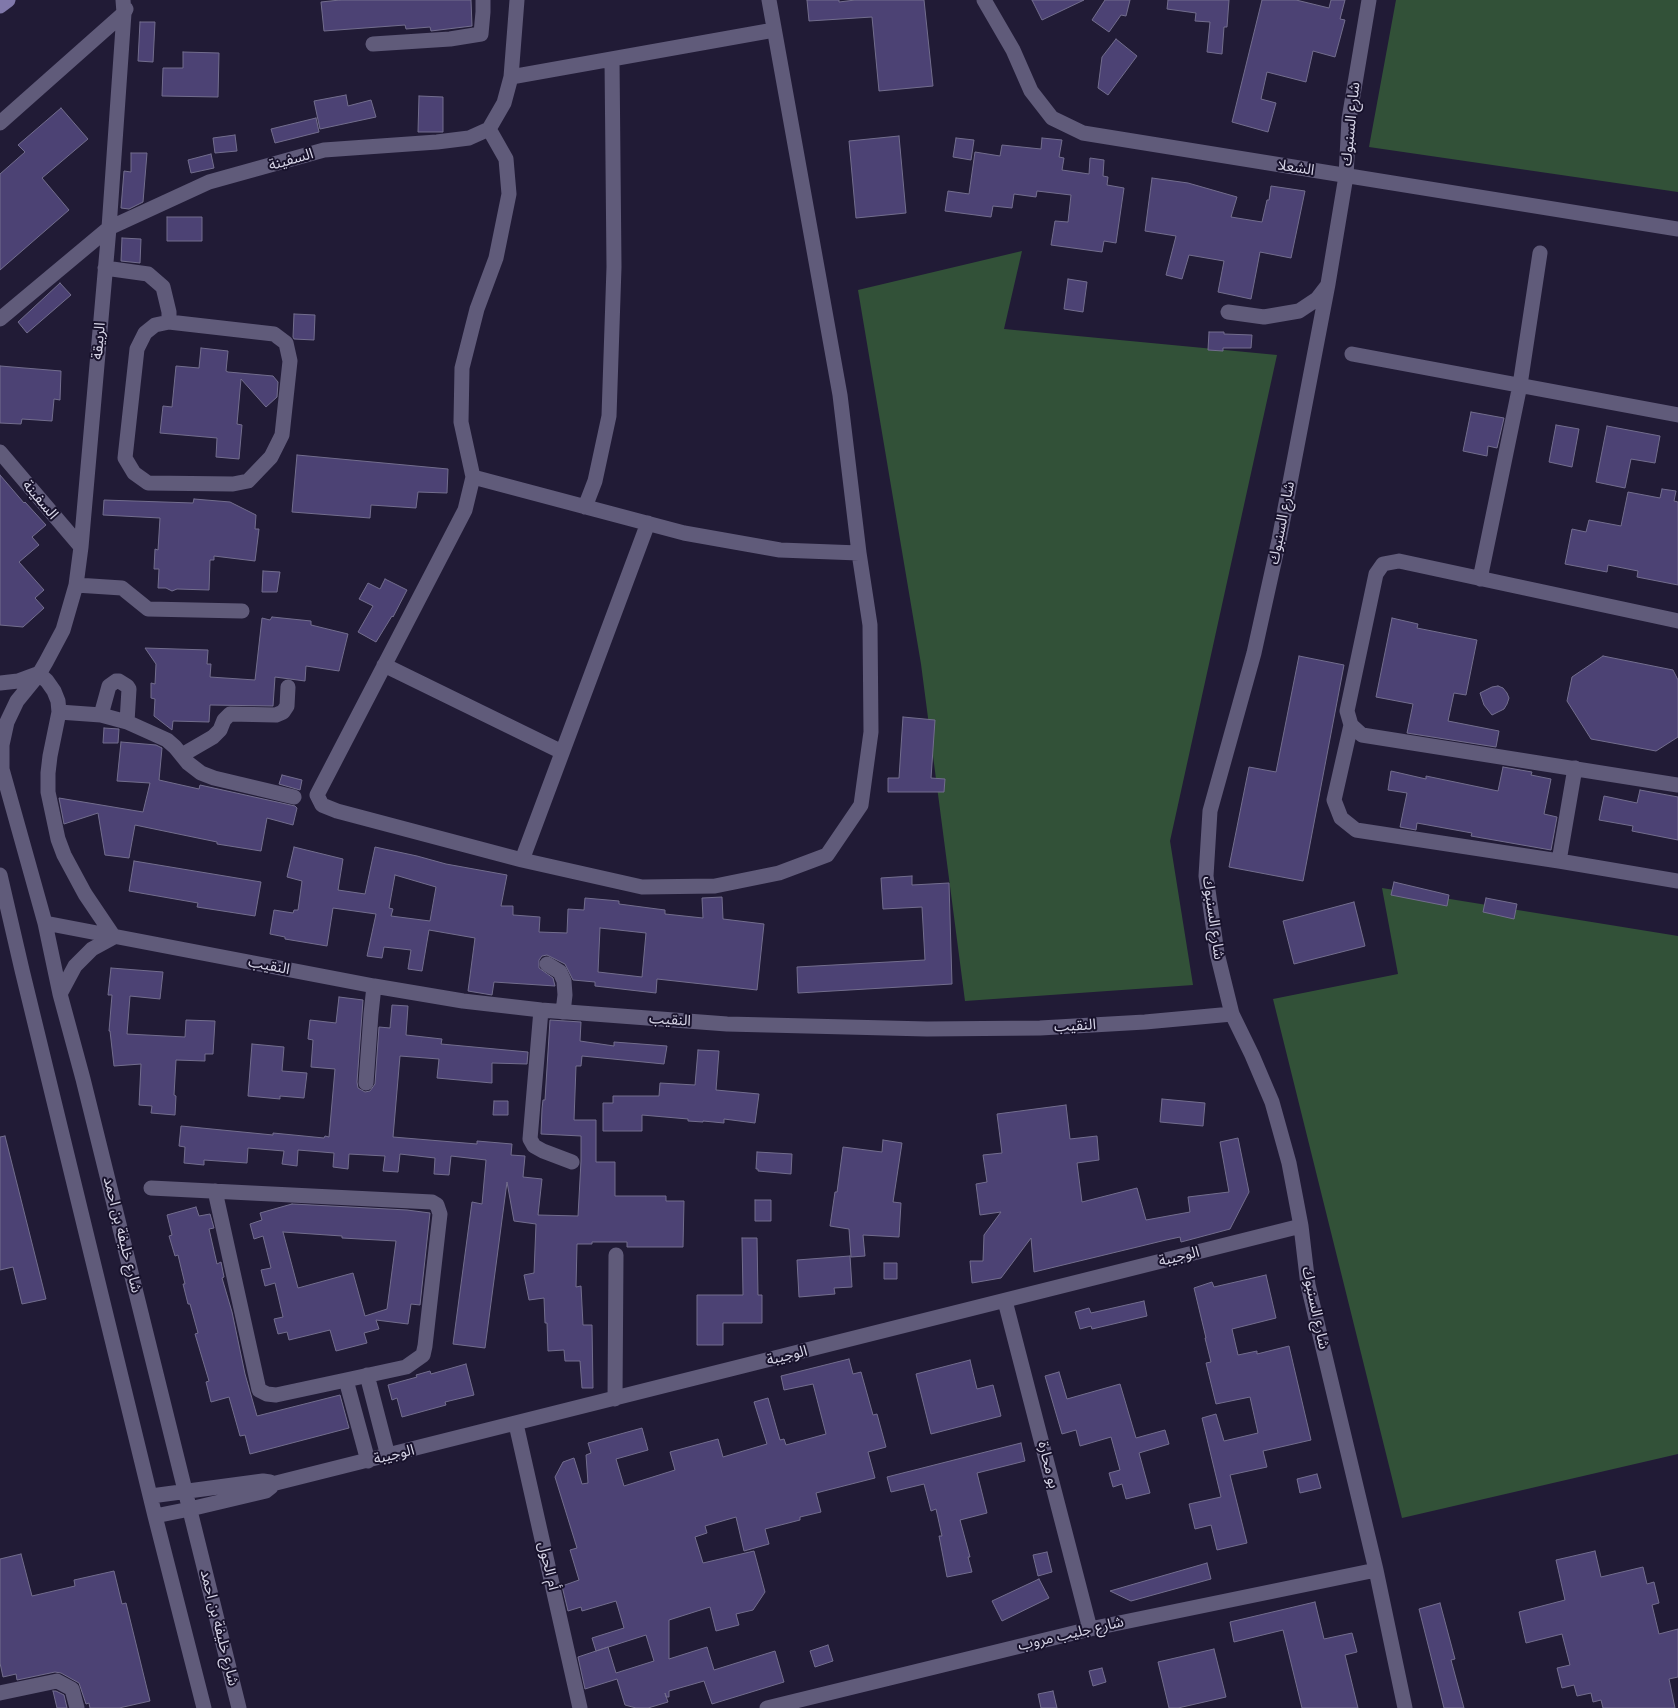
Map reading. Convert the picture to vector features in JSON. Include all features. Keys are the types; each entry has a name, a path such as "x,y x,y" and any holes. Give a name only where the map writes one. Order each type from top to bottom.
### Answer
{"main road":[{"path":"0,6 8,0"}],"street":[{"path":"373,44 450,39 481,34 483,0"},
{"path":"517,0 511,77 504,103 489,129 506,159 509,194 496,258 477,309 462,368 461,422 473,477 465,510 317,795 322,805 337,811 522,860 642,887 715,886 778,872 827,855 861,805 871,732 870,625 859,554 840,395 770,0"},
{"name":"الشعلا","path":"984,0 1013,50 1031,90 1052,118 1083,133 1678,228"},
{"name":"شارع السنبوك","path":"1369,0 1349,119 1346,176 1328,284 1275,559 1254,653 1210,811 1206,876 1217,953 1232,1014 1252,1054 1272,1102 1289,1163 1301,1226 1308,1285 1376,1570 1405,1708"},
{"path":"0,124 126,4"},
{"name":"الربيقة","path":"1,766 2,745 7,722 17,701 39,674 63,630 76,585 106,268 126,4"},
{"path":"511,77 774,30"},
{"path":"585,507 595,481 609,416 614,267 612,59"},
{"name":"السفينة","path":"0,319 109,228 209,182 324,150 438,142 469,138 489,129"},
{"path":"1480,579 1520,385 1540,253"},
{"path":"106,268 148,274 163,287 169,312 169,322"},
{"path":"1228,312 1264,316 1299,311 1316,299 1328,284"},
{"path":"169,322 274,334 286,342 290,361 282,435 271,457 248,481 233,484 148,483 134,473 125,458 137,349 145,333 155,325 169,322"},
{"path":"1352,354 1678,415"},
{"name":"السفينة","path":"0,452 81,547"},
{"path":"473,477 684,532 780,550 859,554"},
{"path":"522,860 648,523"},
{"path":"1678,621 1399,561 1383,564 1376,574 1347,711 1351,725 1334,800 1341,818 1356,830 1678,881"},
{"path":"76,585 122,588 148,609 242,611"},
{"path":"384,666 562,752"},
{"path":"0,683 18,681 39,674 54,691 58,701 59,712 50,756 48,792 58,839 64,855 85,894 114,937 92,949 75,966 60,994"},
{"path":"101,715 109,686 116,681 120,681 129,689 127,722"},
{"path":"182,755 217,734 226,716 230,714 280,714 287,706 288,687"},
{"path":"59,712 101,715 127,722 167,740 200,773 294,797"},
{"path":"1351,725 1362,735 1678,785"},
{"name":"شارع خليفة بن احمد","path":"1,766 44,923 60,994 239,1708"},
{"path":"1559,861 1575,768"},
{"path":"0,875 155,1516 204,1708"},
{"name":"النقيب","path":"44,923 374,986 463,1001 563,1012 727,1024 927,1029 1040,1028 1145,1022 1232,1014"},
{"path":"547,964 560,972 564,981 563,1012"},
{"path":"366,1083 374,986"},
{"path":"541,1010 530,1139 534,1146 543,1151 572,1162"},
{"path":"151,1188 215,1191 432,1202 437,1205 440,1214 423,1355 406,1367 276,1395 267,1394 259,1390 215,1191"},
{"name":"الوجيبة","path":"272,1484 1301,1226"},
{"path":"615,1399 616,1255"},
{"name":"بو محارة","path":"1006,1301 1090,1629"},
{"path":"367,1375 388,1456"},
{"path":"346,1380 368,1461"},
{"name":"أم الحول","path":"516,1424 580,1708"},
{"path":"151,1496 266,1480 272,1484 272,1487 266,1491 190,1510 155,1516"},
{"name":"شارع جليب مروب","path":"767,1708 1090,1629 1376,1570"},
{"path":"0,1693 57,1681 72,1689 76,1708"}],"green space":[{"path":"1396,0 1678,0 1678,192 1369,147"},
{"path":"1022,251 1004,329 1277,355 1170,841 1193,985 965,1001 921,664 858,290"},
{"path":"1382,888 1678,936 1678,1454 1402,1518 1273,999 1398,974"}],"building":[{"path":"340,0 471,0 472,26 431,31 430,27 406,29 405,25 324,31 321,2"},
{"path":"807,0 839,0 839,2 855,0 924,0 933,86 879,91 872,17 809,21"},
{"path":"1032,0 1084,0 1042,20"},
{"path":"1105,0 1130,0 1126,16 1121,15 1109,32 1092,20"},
{"path":"1168,0 1229,0 1222,54 1207,52 1210,22 1195,21 1196,13 1167,9"},
{"path":"1262,0 1296,0 1329,8 1331,0 1345,0 1340,19 1345,20 1335,57 1313,51 1306,82 1267,72 1261,99 1276,103 1268,132 1232,122"},
{"path":"140,22 155,22 153,62 138,61"},
{"path":"1116,39 1137,56 1108,95 1098,88 1102,57"},
{"path":"183,52 219,53 218,97 162,96 163,68 183,68"},
{"path":"346,95 348,106 371,100 376,117 320,129 314,101"},
{"path":"419,96 443,97 443,132 418,132"},
{"path":"61,108 88,139 42,178 69,210 0,270 0,174 25,152 18,145"},
{"path":"316,118 319,132 275,143 271,129"},
{"path":"235,135 237,151 215,153 213,138"},
{"path":"899,136 906,213 856,218 849,141"},
{"path":"956,138 974,140 971,160 953,157"},
{"path":"1042,138 1062,140 1059,157 1064,158 1062,170 1089,174 1090,158 1104,160 1103,176 1108,177 1107,185 1124,188 1116,243 1104,241 1102,252 1051,245 1055,221 1068,222 1071,195 1037,191 1036,197 1014,194 1012,208 993,206 991,217 945,211 948,191 969,194 975,152 1000,156 1002,145 1041,149"},
{"path":"131,153 147,153 143,202 129,209 121,208 124,171 131,172"},
{"path":"211,154 214,168 191,173 188,160"},
{"path":"1152,178 1188,183 1237,197 1231,217 1262,222 1271,186 1305,191 1291,258 1260,252 1251,299 1218,292 1224,261 1189,255 1182,279 1166,275 1176,236 1145,231"},
{"path":"167,217 202,217 202,241 167,241"},
{"path":"122,238 141,239 140,263 121,261"},
{"path":"1068,279 1087,282 1083,312 1064,309"},
{"path":"60,283 71,295 27,333 18,322"},
{"path":"294,314 315,315 314,340 294,339"},
{"path":"1209,332 1252,335 1251,348 1223,348 1223,351 1208,350"},
{"path":"201,348 228,351 226,371 228,372 273,376 278,382 277,397 266,407 241,379 237,424 242,425 239,459 216,457 217,438 160,433 163,406 172,407 176,366 199,368"},
{"path":"0,366 61,371 60,400 54,399 52,421 22,419 21,424 0,423"},
{"path":"1471,412 1504,418 1497,448 1488,446 1487,456 1463,451"},
{"path":"1556,425 1579,429 1572,467 1549,462"},
{"path":"1607,426 1660,436 1655,463 1631,459 1625,488 1596,482"},
{"path":"297,455 448,469 447,493 418,492 416,508 371,505 370,518 292,512"},
{"path":"0,475 46,525 32,537 39,545 19,562 44,590 35,598 44,608 23,627 0,625"},
{"path":"1662,489 1676,491 1674,501 1678,502 1678,585 1637,577 1638,571 1608,565 1607,572 1565,564 1572,529 1586,532 1589,520 1621,526 1628,492 1660,498"},
{"path":"194,499 230,502 256,515 255,529 259,529 255,561 214,556 214,560 210,560 209,590 177,589 172,591 166,588 158,588 159,569 154,569 155,549 158,550 160,518 103,515 104,500 193,503"},
{"path":"263,571 280,572 277,592 262,592"},
{"path":"385,579 407,590 393,617 376,642 358,632 373,606 359,599 368,583 380,589"},
{"path":"272,617 311,621 311,625 348,634 339,671 306,666 305,681 275,677 273,706 210,705 209,722 173,721 172,730 154,716 155,699 151,698 151,683 155,684 156,664 145,648 208,650 207,664 211,664 210,677 255,680 262,618 270,620"},
{"path":"1392,618 1418,624 1417,628 1477,640 1466,695 1454,693 1448,721 1499,731 1496,747 1407,733 1413,704 1376,697"},
{"path":"1299,656 1344,665 1303,881 1229,867 1249,767 1276,772"},
{"path":"1603,656 1673,670 1678,680 1678,737 1656,751 1591,739 1567,701 1572,677"},
{"path":"1498,686 1503,688 1509,698 1504,709 1492,715 1484,705 1480,693"},
{"path":"903,717 935,720 931,778 945,779 944,792 888,792 888,778 899,778"},
{"path":"104,728 119,729 118,743 103,743"},
{"path":"121,742 156,745 162,748 159,780 199,789 200,785 295,806 297,808 293,825 267,818 261,851 217,844 217,842 135,825 129,858 105,855 98,813 64,824 59,798 143,812 150,783 117,781"},
{"path":"1503,767 1532,772 1531,775 1551,779 1544,814 1557,817 1551,850 1471,836 1472,833 1417,823 1416,830 1400,827 1407,793 1388,790 1391,771 1426,779 1426,776 1498,791"},
{"path":"282,775 302,780 300,790 279,784"},
{"path":"1640,790 1678,797 1678,840 1632,831 1633,826 1599,820 1604,796 1637,803"},
{"path":"294,847 343,859 338,890 365,894 375,847 446,864 507,875 501,906 513,906 513,915 540,917 539,932 567,933 568,909 584,910 585,898 619,901 619,904 665,910 665,914 703,918 702,898 722,897 723,919 764,924 757,990 657,979 656,993 595,986 595,982 573,980 565,964 547,955 542,956 539,960 539,968 553,978 555,986 494,982 492,995 468,991 475,938 429,930 422,971 408,969 411,950 384,947 382,958 367,956 376,914 333,908 327,946 285,939 285,937 270,934 274,910 293,913 294,910 298,910 302,881 287,877","holes":["395,875 436,887 430,921 391,916 393,909 389,908","600,928 646,933 642,977 598,972"]},
{"path":"134,861 261,882 255,916 197,907 198,903 129,891"},
{"path":"912,876 912,885 949,883 952,984 798,993 797,967 925,960 922,907 883,909 881,878"},
{"path":"1394,882 1449,895 1447,906 1391,895"},
{"path":"1486,898 1517,904 1514,919 1483,912"},
{"path":"1354,902 1365,946 1294,964 1283,921"},
{"path":"111,968 163,972 160,999 130,996 127,1034 185,1037 186,1020 215,1021 213,1054 205,1054 205,1061 176,1060 175,1115 151,1113 152,1106 139,1105 141,1064 114,1066 109,1031 112,995 108,995"},
{"path":"339,997 363,1000 357,1082 358,1088 365,1092 370,1091 375,1084 379,1027 390,1028 392,1005 408,1006 406,1035 442,1039 441,1044 528,1052 527,1064 492,1063 492,1083 437,1078 439,1059 400,1056 393,1137 477,1144 477,1141 512,1144 511,1155 525,1156 523,1177 542,1179 538,1215 578,1216 581,1136 541,1134 550,1020 581,1022 580,1041 614,1046 614,1042 667,1046 664,1064 582,1056 581,1066 576,1066 574,1120 596,1120 596,1162 615,1162 615,1196 666,1196 666,1201 684,1201 683,1247 627,1247 627,1242 577,1244 576,1287 581,1286 583,1325 592,1325 593,1388 582,1388 580,1361 565,1361 564,1350 548,1351 544,1298 529,1300 524,1275 534,1273 536,1224 514,1221 507,1182 485,1348 453,1344 472,1202 482,1204 486,1160 451,1156 449,1175 434,1174 435,1158 400,1154 398,1172 383,1171 385,1156 349,1154 348,1169 333,1167 334,1153 298,1150 297,1166 282,1164 284,1151 248,1148 247,1163 204,1160 204,1165 184,1163 185,1147 179,1146 181,1126 273,1135 273,1133 329,1137 335,1069 311,1067 313,1040 308,1039 310,1020 336,1023"},
{"path":"252,1044 284,1047 282,1071 307,1073 304,1098 280,1096 280,1099 248,1096"},
{"path":"698,1050 719,1051 716,1090 759,1094 755,1123 724,1119 724,1123 688,1121 688,1119 642,1115 642,1131 603,1131 603,1103 613,1103 613,1096 659,1096 660,1083 695,1085"},
{"path":"1162,1099 1205,1103 1203,1126 1160,1122"},
{"path":"494,1101 508,1101 508,1115 493,1115"},
{"path":"1066,1105 1070,1139 1097,1136 1099,1160 1077,1163 1082,1202 1137,1188 1146,1220 1190,1212 1188,1197 1229,1192 1220,1142 1238,1138 1249,1192 1230,1229 1181,1242 1180,1237 1166,1240 1034,1272 1031,1238 1001,1278 972,1283 970,1261 983,1261 984,1235 1001,1212 980,1215 976,1184 987,1182 983,1155 1002,1153 997,1114"},
{"path":"5,1136 46,1299 22,1304 13,1267 0,1270 0,1137"},
{"path":"883,1140 902,1143 893,1202 901,1203 899,1237 863,1235 865,1256 851,1257 849,1229 830,1226 843,1147 882,1152"},
{"path":"757,1152 792,1154 791,1174 758,1171 756,1169"},
{"path":"755,1200 771,1200 771,1221 755,1221"},
{"path":"292,1204 430,1213 420,1305 411,1304 408,1324 376,1320 379,1329 364,1333 367,1343 336,1351 330,1330 289,1340 287,1332 278,1334 274,1319 283,1317 275,1283 265,1286 261,1270 271,1268 263,1236 254,1239 250,1224 262,1220 260,1213","holes":["283,1232 342,1236 342,1238 396,1241 387,1309 365,1316 353,1273 298,1288"]},
{"path":"196,1207 199,1216 210,1214 214,1228 209,1229 217,1264 221,1262 224,1277 222,1278 257,1416 340,1395 349,1428 250,1454 245,1435 240,1436 229,1397 211,1402 206,1382 209,1381 195,1334 198,1333 190,1304 188,1304 178,1255 175,1256 169,1236 172,1235 167,1215"},
{"path":"742,1238 757,1238 758,1295 762,1295 762,1323 723,1323 723,1345 697,1345 697,1295 743,1295"},
{"path":"850,1256 852,1287 834,1288 835,1294 799,1297 797,1260"},
{"path":"884,1263 897,1263 897,1279 884,1279"},
{"path":"1266,1275 1276,1318 1232,1329 1238,1355 1257,1351 1257,1354 1289,1346 1311,1440 1263,1451 1267,1467 1230,1475 1247,1543 1217,1550 1211,1525 1195,1529 1189,1504 1221,1497 1202,1418 1216,1414 1224,1441 1258,1433 1250,1397 1216,1404 1206,1363 1211,1362 1194,1288 1212,1282 1214,1287"},
{"path":"1144,1301 1147,1316 1092,1329 1091,1326 1080,1329 1075,1312 1089,1308 1091,1313"},
{"path":"849,1359 853,1374 861,1372 873,1415 877,1414 886,1447 868,1452 875,1478 816,1493 821,1512 800,1517 800,1520 765,1529 769,1544 744,1551 736,1517 705,1526 707,1533 695,1537 703,1563 754,1551 765,1592 753,1610 736,1614 739,1625 716,1631 710,1607 669,1620 669,1659 707,1647 714,1670 775,1651 784,1682 712,1704 704,1681 669,1691 669,1697 666,1697 668,1702 648,1708 636,1708 625,1705 617,1679 585,1689 578,1657 596,1651 592,1638 624,1628 616,1601 582,1611 581,1607 568,1611 562,1586 579,1580 570,1550 577,1548 555,1477 563,1462 574,1458 582,1484 588,1483 586,1455 591,1453 588,1443 642,1428 648,1450 616,1459 624,1486 675,1470 670,1452 718,1439 723,1457 767,1444 754,1402 768,1398 780,1440 784,1439 786,1445 826,1434 813,1384 784,1390 781,1376","holes":["646,1635 654,1661 616,1673 608,1647"]},
{"path":"970,1360 977,1389 993,1385 1001,1416 931,1434 916,1374"},
{"path":"466,1364 474,1395 445,1402 446,1405 402,1417 397,1398 392,1400 388,1385 417,1377 416,1375 430,1371 431,1374"},
{"path":"1059,1372 1067,1399 1120,1384 1136,1438 1165,1430 1169,1444 1139,1453 1150,1493 1126,1499 1122,1484 1113,1487 1109,1473 1120,1470 1111,1437 1080,1446 1076,1430 1062,1434 1045,1376"},
{"path":"1021,1443 1025,1461 977,1473 987,1513 960,1520 972,1572 947,1577 939,1536 942,1536 936,1509 931,1511 924,1484 891,1492 887,1477"},
{"path":"1317,1474 1321,1488 1300,1493 1297,1479"},
{"path":"1595,1551 1601,1577 1643,1567 1647,1584 1654,1582 1659,1603 1652,1605 1659,1634 1678,1629 1678,1677 1669,1679 1675,1708 1603,1708 1601,1700 1593,1702 1591,1693 1577,1696 1574,1685 1562,1688 1557,1668 1570,1665 1562,1634 1526,1643 1519,1612 1565,1600 1556,1560"},
{"path":"1047,1552 1052,1572 1038,1576 1033,1555"},
{"path":"21,1554 32,1596 75,1586 74,1580 114,1571 122,1604 126,1603 150,1701 119,1708 90,1708 89,1703 86,1704 79,1683 61,1673 55,1672 17,1680 16,1674 3,1677 0,1663 0,1559"},
{"path":"1207,1563 1211,1579 1131,1601 1110,1591"},
{"path":"1039,1579 1049,1598 1002,1621 992,1601"},
{"path":"1315,1602 1324,1639 1352,1633 1357,1652 1345,1655 1358,1708 1302,1708 1283,1630 1234,1642 1230,1622"},
{"path":"1440,1603 1455,1659 1451,1660 1464,1708 1444,1708 1419,1609"},
{"path":"828,1645 833,1661 815,1667 810,1651"},
{"path":"1214,1649 1226,1697 1178,1708 1169,1708 1158,1662"},
{"path":"1102,1668 1106,1682 1093,1686 1089,1671"},
{"path":"53,1691 64,1695 67,1708 57,1708"},
{"path":"1053,1691 1057,1708 1041,1708 1038,1694"}]}
